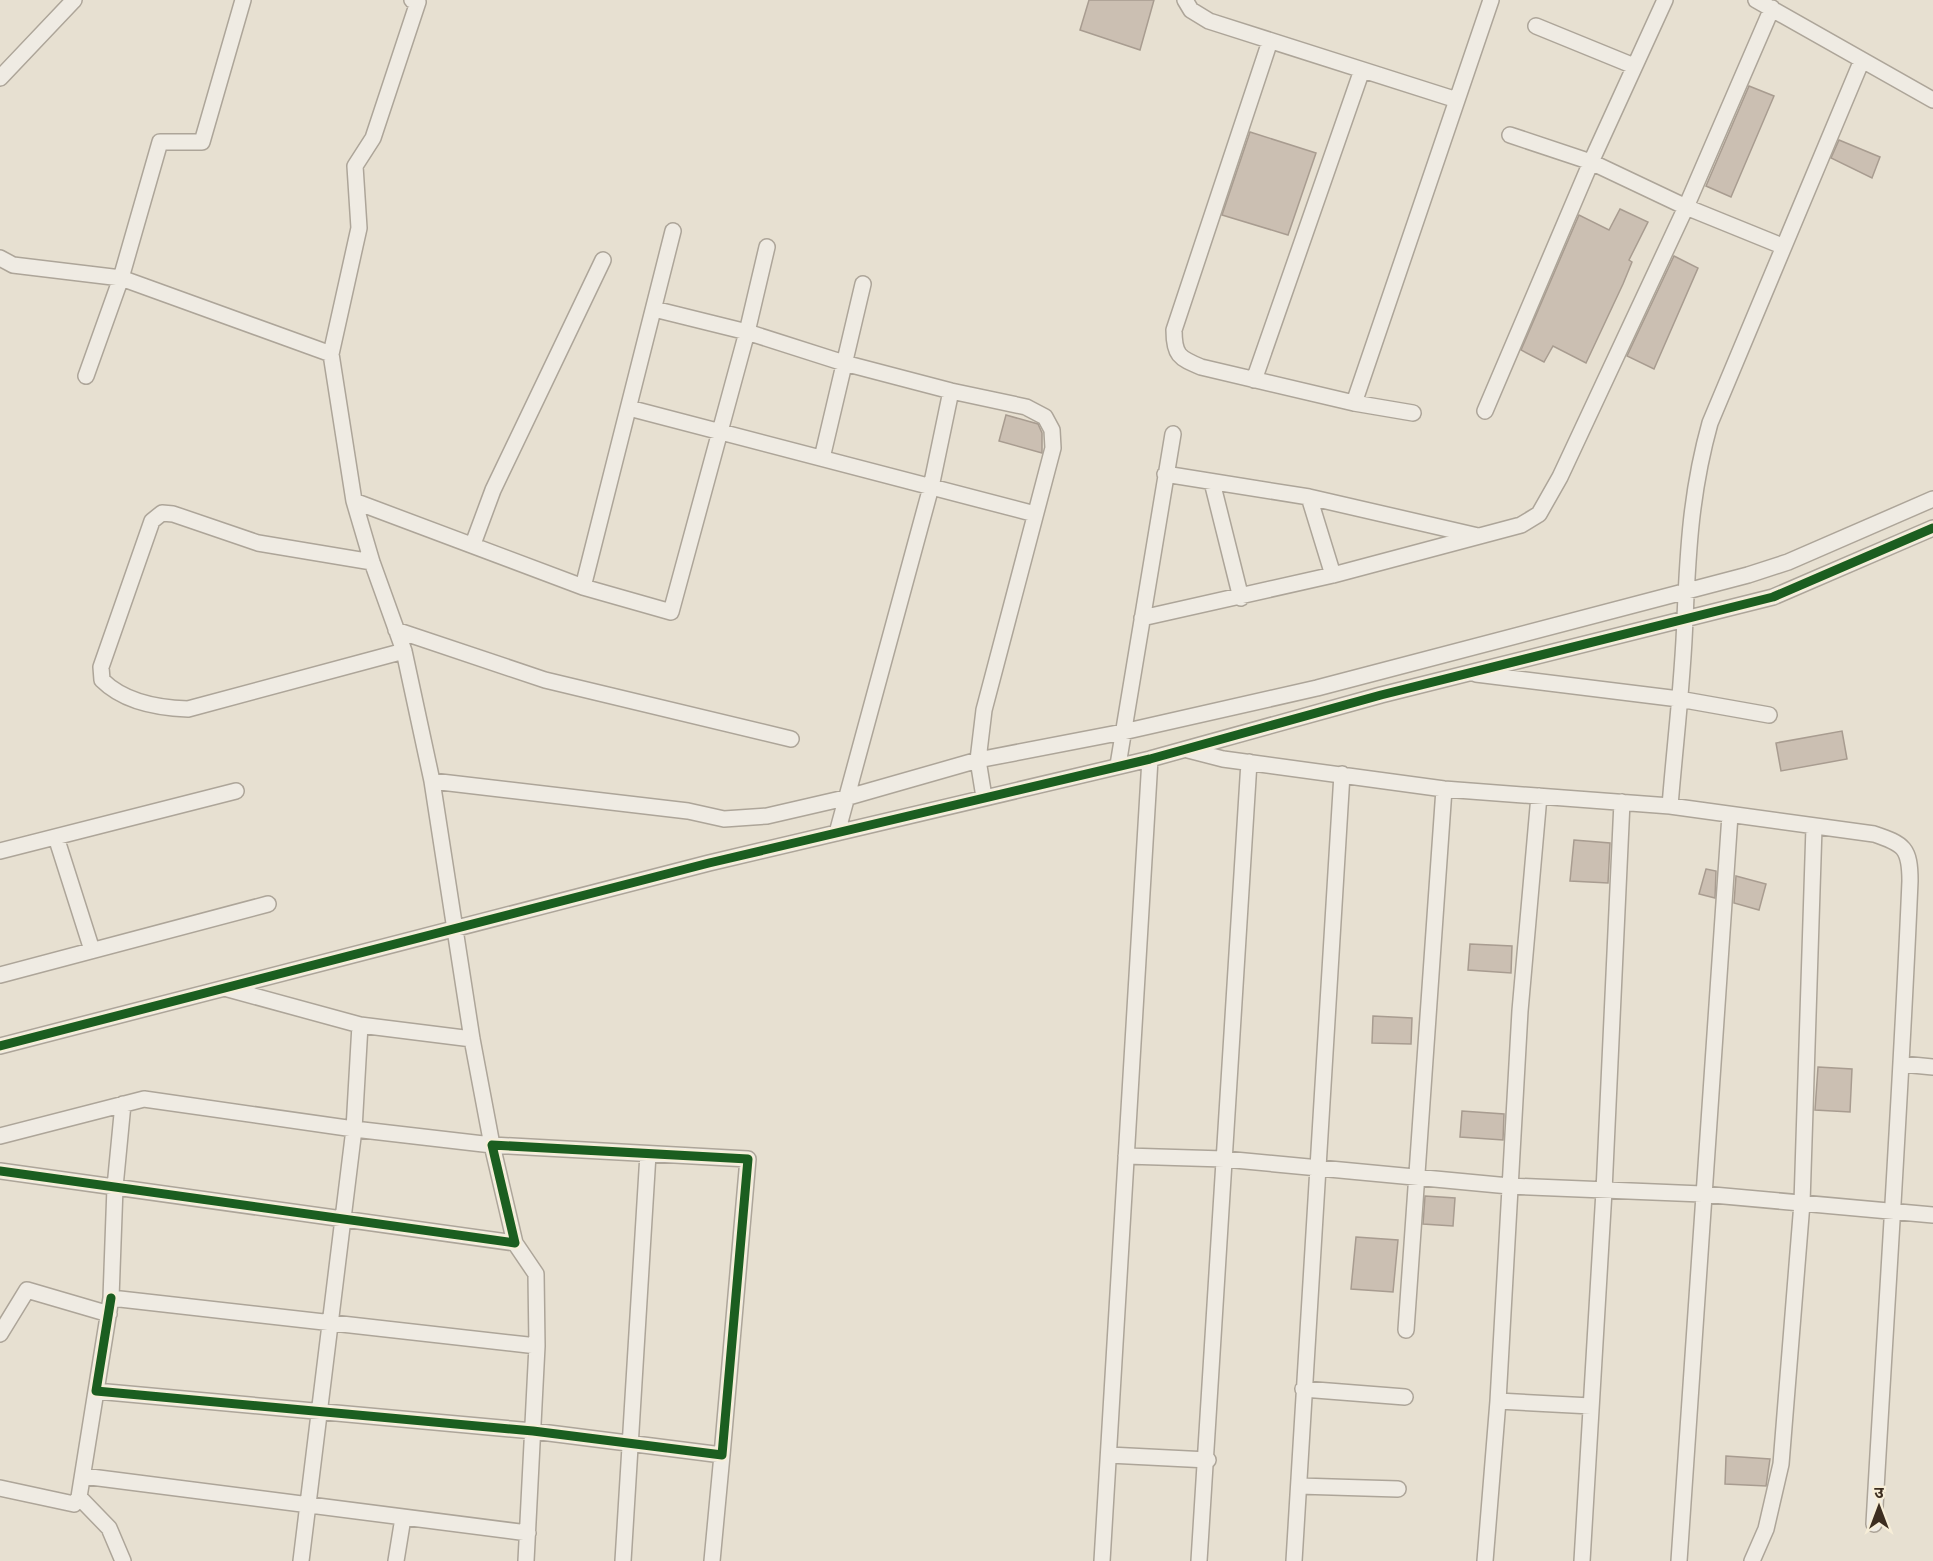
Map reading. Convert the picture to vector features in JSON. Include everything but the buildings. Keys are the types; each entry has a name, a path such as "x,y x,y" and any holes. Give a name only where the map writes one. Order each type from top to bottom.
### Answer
{"street":[{"path":"0,78 74,0"},
{"path":"86,376 121,278 160,142 202,142 243,0"},
{"path":"412,0 418,2 373,138 356,166 359,228 331,354 354,501 372,562 404,651 432,781 472,1039 492,1145 515,1243 536,1274 537,1346 526,1561"},
{"path":"1185,0 1191,10 1209,21 1457,100"},
{"path":"1354,403 1491,0"},
{"path":"1485,411 1591,162 1665,0"},
{"path":"1756,0 1933,100"},
{"path":"1142,618 1241,598 1480,537 1521,525 1539,514 1560,477 1686,207 1772,8"},
{"path":"1536,26 1634,66"},
{"path":"1270,41 1174,330 1174,347 1182,359 1201,367 1354,403 1413,413"},
{"path":"1670,806 1695,482 1710,423 1782,246 1862,60"},
{"path":"1254,380 1362,70"},
{"path":"1510,135 1591,162 1686,207 1782,246"},
{"path":"583,587 673,231"},
{"path":"354,501 583,587 671,612 721,431 767,247"},
{"path":"0,258 13,265 121,278 331,354"},
{"path":"473,544 493,490 603,260"},
{"path":"822,458 863,284"},
{"path":"654,309 747,332 844,363 951,391 1026,407 1045,417 1052,430 1053,448 984,710 979,764 984,793"},
{"path":"841,816 931,487 951,391"},
{"path":"629,408 1035,514"},
{"path":"1121,747 1173,434"},
{"path":"1165,474 1309,497 1480,537"},
{"path":"1212,482 1241,598"},
{"path":"1309,497 1333,575"},
{"path":"0,1046 225,988 455,919 841,816 979,764 1121,747 1150,759 1467,673 1686,603 1738,578 1788,562 1933,499"},
{"path":"372,562 258,543 173,514 162,513 152,521 101,667 102,680 111,689 144,703 166,708 188,709 404,651"},
{"path":"432,781 688,811 724,819 841,816 984,793 1121,747 1317,688 1572,622 1686,603 1773,597 1933,528"},
{"path":"396,630 545,680 791,739"},
{"path":"1467,673 1679,699 1769,715"},
{"path":"1187,750 1249,762 1444,789 1670,806 1874,834 1896,841 1906,850 1910,862 1910,881 1902,1064 1891,1212 1874,1524"},
{"path":"1102,1561 1150,759"},
{"path":"1199,1561 1208,1460 1249,762"},
{"path":"1294,1561 1320,1167 1342,774"},
{"path":"1406,1330 1444,789"},
{"path":"0,851 236,791"},
{"path":"1485,1561 1498,1401 1520,1011 1539,796"},
{"path":"1582,1561 1604,1191 1622,802"},
{"path":"1679,1561 1702,1194 1730,815"},
{"path":"1752,1561 1766,1529 1781,1464 1802,1203 1814,827"},
{"path":"56,837 92,951"},
{"path":"0,975 268,904"},
{"path":"225,988 360,1025 472,1039"},
{"path":"301,1561 354,1129 360,1025"},
{"path":"1902,1064 1933,1067"},
{"path":"0,1136 144,1099 354,1129 492,1145 748,1159 712,1561"},
{"path":"0,1488 74,1504 79,1497 111,1298 115,1187 123,1104"},
{"path":"623,1561 648,1154"},
{"path":"1126,1156 1224,1159 1509,1186 1702,1194 1933,1215"},
{"path":"0,1171 515,1243"},
{"path":"0,1334 27,1290 108,1314"},
{"path":"111,1298 537,1346"},
{"path":"1304,1389 1405,1397"},
{"path":"96,1391 533,1431 722,1455"},
{"path":"1498,1401 1591,1406"},
{"path":"1109,1455 1208,1460"},
{"path":"83,1476 528,1533"},
{"path":"1299,1486 1398,1489"},
{"path":"79,1497 109,1528 123,1561"},
{"path":"396,1561 403,1518"}],"cycle path":[{"path":"0,1046 709,863 1150,759 1381,695 1773,597 1933,528"},
{"path":"0,1171 515,1243 492,1145 748,1159 722,1455 533,1431 96,1391 111,1298"}]}
